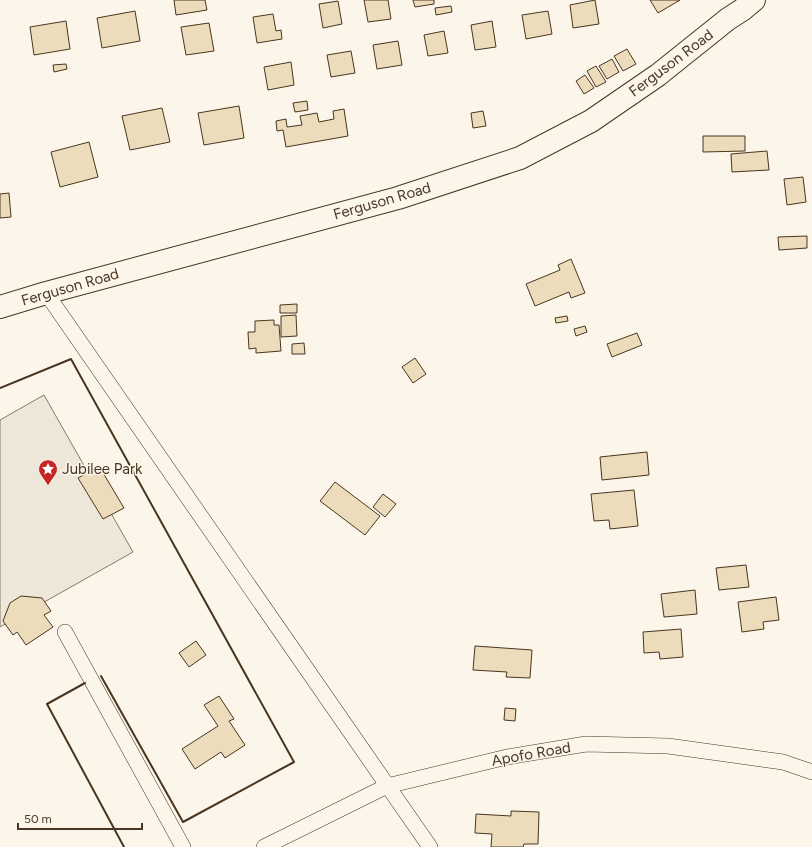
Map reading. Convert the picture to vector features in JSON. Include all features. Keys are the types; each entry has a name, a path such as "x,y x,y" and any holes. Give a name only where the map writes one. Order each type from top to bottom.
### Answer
{"highway":[{"name":"Ferguson Road","path":"0,307 46,293 398,198 520,158 591,121 658,75 728,18 744,0"},
{"name":"Ferguson Road","path":"728,18 742,10 754,0"}],"street":[{"path":"46,293 430,847"},
{"path":"65,632 183,847"},
{"name":"Apofo Road","path":"264,847 388,786 507,757 586,744 668,746 783,762 812,772"}],"shaded area":[{"name":"Jubilee Park","path":"44,395 133,552 0,627 0,420"}],"building":[{"path":"174,0 205,0 207,10 176,15"},
{"path":"364,0 388,0 391,19 368,22"},
{"path":"413,0 434,0 434,4 415,7"},
{"path":"595,0 599,24 573,28 570,5"},
{"path":"650,0 680,0 658,13"},
{"path":"338,1 342,24 323,28 319,4"},
{"path":"451,6 452,12 436,15 435,8"},
{"path":"135,11 140,41 102,48 97,18"},
{"path":"548,11 552,34 526,39 522,15"},
{"path":"273,14 276,31 281,30 282,39 257,43 253,17"},
{"path":"66,21 70,49 34,55 30,27"},
{"path":"492,21 496,47 475,50 471,25"},
{"path":"209,23 214,51 186,55 181,27"},
{"path":"444,31 448,53 428,56 424,35"},
{"path":"398,41 402,65 377,69 373,45"},
{"path":"627,49 636,64 623,71 614,56"},
{"path":"351,51 355,73 331,77 327,55"},
{"path":"612,59 619,72 607,79 599,66"},
{"path":"291,62 294,85 268,90 264,67"},
{"path":"66,64 67,69 54,72 53,65"},
{"path":"596,66 606,82 596,87 587,71"},
{"path":"585,75 594,88 584,94 576,81"},
{"path":"307,101 308,110 295,112 293,103"},
{"path":"239,106 244,138 204,145 198,113"},
{"path":"162,108 170,142 130,150 122,116"},
{"path":"344,109 348,136 286,147 283,130 277,131 276,121 286,119 287,127 302,125 300,116 317,113 319,122 334,119 333,111"},
{"path":"483,111 486,126 473,128 471,113"},
{"path":"703,136 745,136 745,151 703,152"},
{"path":"89,142 98,177 60,187 51,152"},
{"path":"767,151 769,170 732,172 731,154"},
{"path":"803,177 806,202 787,205 784,179"},
{"path":"9,193 11,217 0,218 0,194"},
{"path":"807,236 807,248 779,250 778,237"},
{"path":"571,259 585,293 571,298 569,292 535,306 526,284 560,270 558,265"},
{"path":"297,304 297,313 280,313 280,305"},
{"path":"296,315 297,336 281,337 281,316"},
{"path":"567,316 568,321 556,323 555,318"},
{"path":"274,320 274,325 279,325 281,351 256,353 256,348 249,349 248,332 255,332 255,321"},
{"path":"585,326 587,332 576,336 574,329"},
{"path":"637,333 642,345 612,357 607,344"},
{"path":"304,343 305,354 292,354 292,344"},
{"path":"415,358 426,374 413,383 402,367"},
{"path":"647,452 649,475 602,480 600,457"},
{"path":"99,466 124,508 103,519 78,478"},
{"path":"335,482 380,516 365,535 320,501"},
{"path":"634,490 638,526 610,529 609,520 594,521 591,494"},
{"path":"383,494 396,504 385,517 373,507"},
{"path":"746,565 749,587 719,590 716,568"},
{"path":"695,590 697,614 664,617 661,594"},
{"path":"21,596 42,598 51,611 44,615 53,627 26,645 17,632 13,635 3,621 10,603"},
{"path":"776,597 779,620 763,622 764,629 742,632 738,602"},
{"path":"681,629 683,657 660,659 659,652 644,653 643,632"},
{"path":"196,641 206,655 189,667 179,653"},
{"path":"475,646 532,650 530,678 506,677 507,672 473,670"},
{"path":"219,696 234,719 229,721 245,745 225,758 221,752 195,769 182,749 218,726 204,705"},
{"path":"505,708 516,709 515,721 504,720"},
{"path":"511,811 539,812 538,844 524,844 523,847 491,847 492,834 475,833 476,814 511,816"}],"wall":[{"path":"0,388 71,359 294,762 183,822 101,676"},
{"path":"85,683 47,704 124,847"}],"place":[{"name":"Jubilee Park","path":"48,486"}]}
